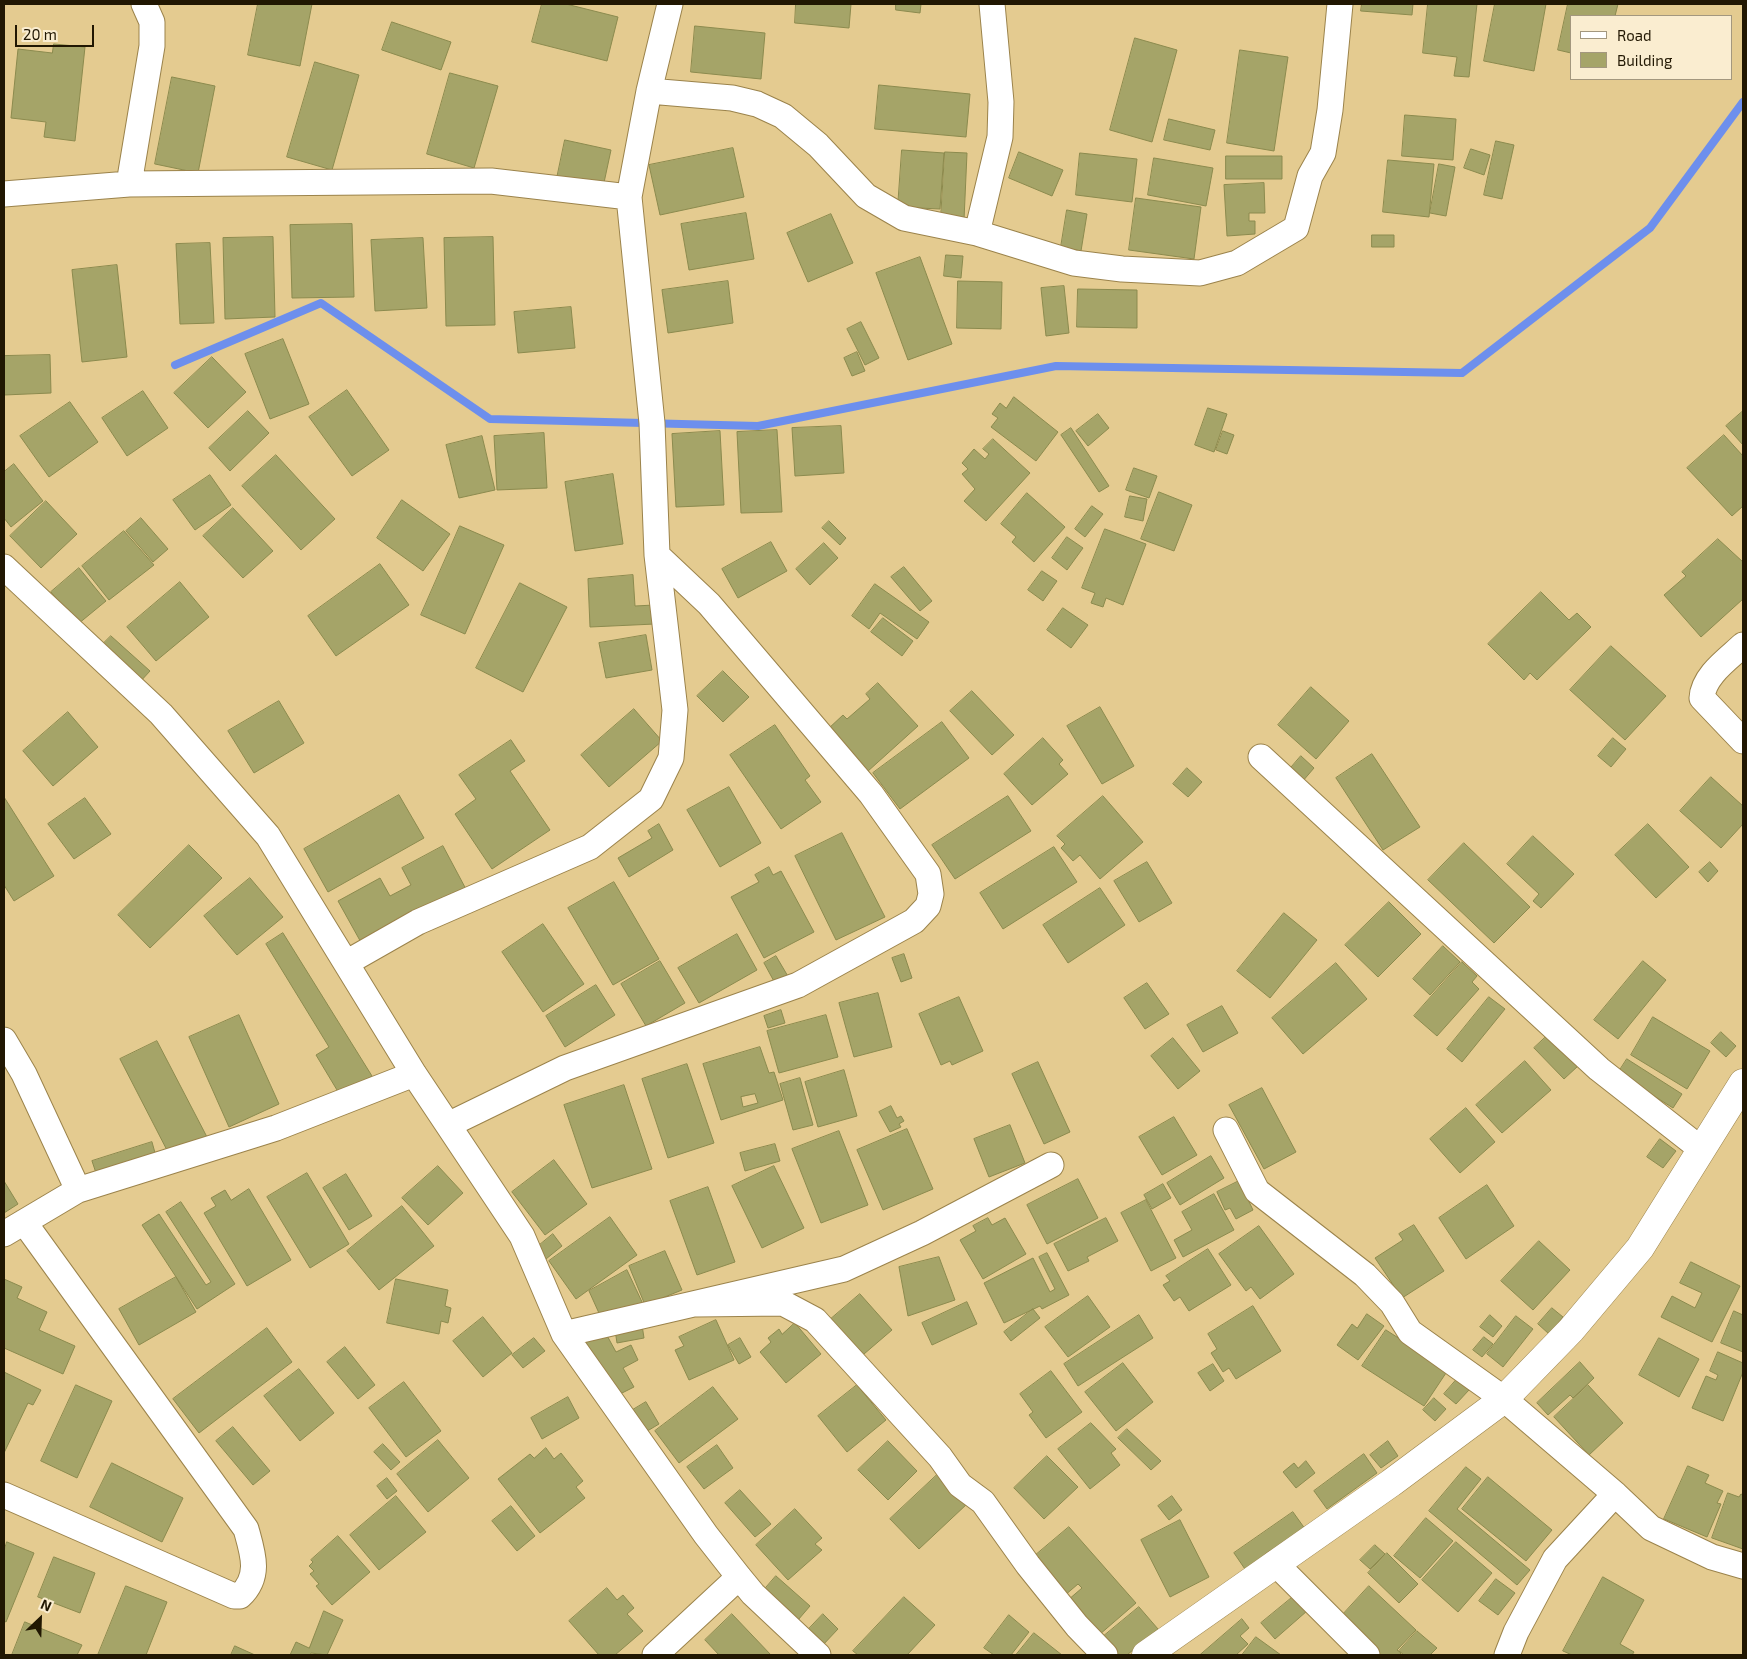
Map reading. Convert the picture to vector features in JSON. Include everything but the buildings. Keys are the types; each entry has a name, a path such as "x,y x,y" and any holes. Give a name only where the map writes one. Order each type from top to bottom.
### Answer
{"street":[{"path":"129,184 152,46 152,22 144,4"},
{"path":"346,963 418,922 590,847 650,799 671,758 675,710 657,555 652,423 629,197 649,91 670,4"},
{"path":"977,233 1000,137 1001,102 992,4"},
{"path":"649,91 732,98 757,104 782,116 818,145 866,196 881,207 904,218 977,233 1074,263 1122,270 1200,273 1237,263 1296,228 1310,176 1323,153 1330,110 1340,4"},
{"path":"4,194 129,184 491,181 629,197"},
{"path":"448,1125 565,1068 798,986 914,921 928,906 931,894 928,874 871,794 710,604 657,555"},
{"path":"4,567 161,714 268,836 414,1074 522,1236 564,1334 706,1535 739,1577 753,1594 818,1655"},
{"path":"1743,645 1716,670 1704,685 1702,698 1743,740"},
{"path":"1261,757 1599,1069 1701,1150"},
{"path":"4,1040 24,1074 78,1190"},
{"path":"4,1495 234,1596 240,1596 251,1581 255,1570 254,1557 246,1529 14,1228 78,1190 276,1128 414,1074"},
{"path":"1146,1655 1275,1563 1391,1484 1504,1399 1571,1330 1640,1248 1743,1083"},
{"path":"1226,1130 1257,1191 1365,1274 1392,1303 1410,1332 1504,1399 1615,1494 1651,1528 1712,1557 1743,1566"},
{"path":"564,1334 844,1269 922,1233 1051,1165"},
{"path":"696,1304 783,1303 815,1320 940,1457 960,1485 983,1502 1028,1566 1077,1626 1105,1655"},
{"path":"1507,1655 1516,1632 1554,1559 1615,1494"},
{"path":"1275,1563 1367,1655"},
{"path":"656,1655 739,1577"}],"waterway":[{"path":"175,365 321,303 490,419 758,426 1056,366 1462,373 1650,228 1743,102"}]}
